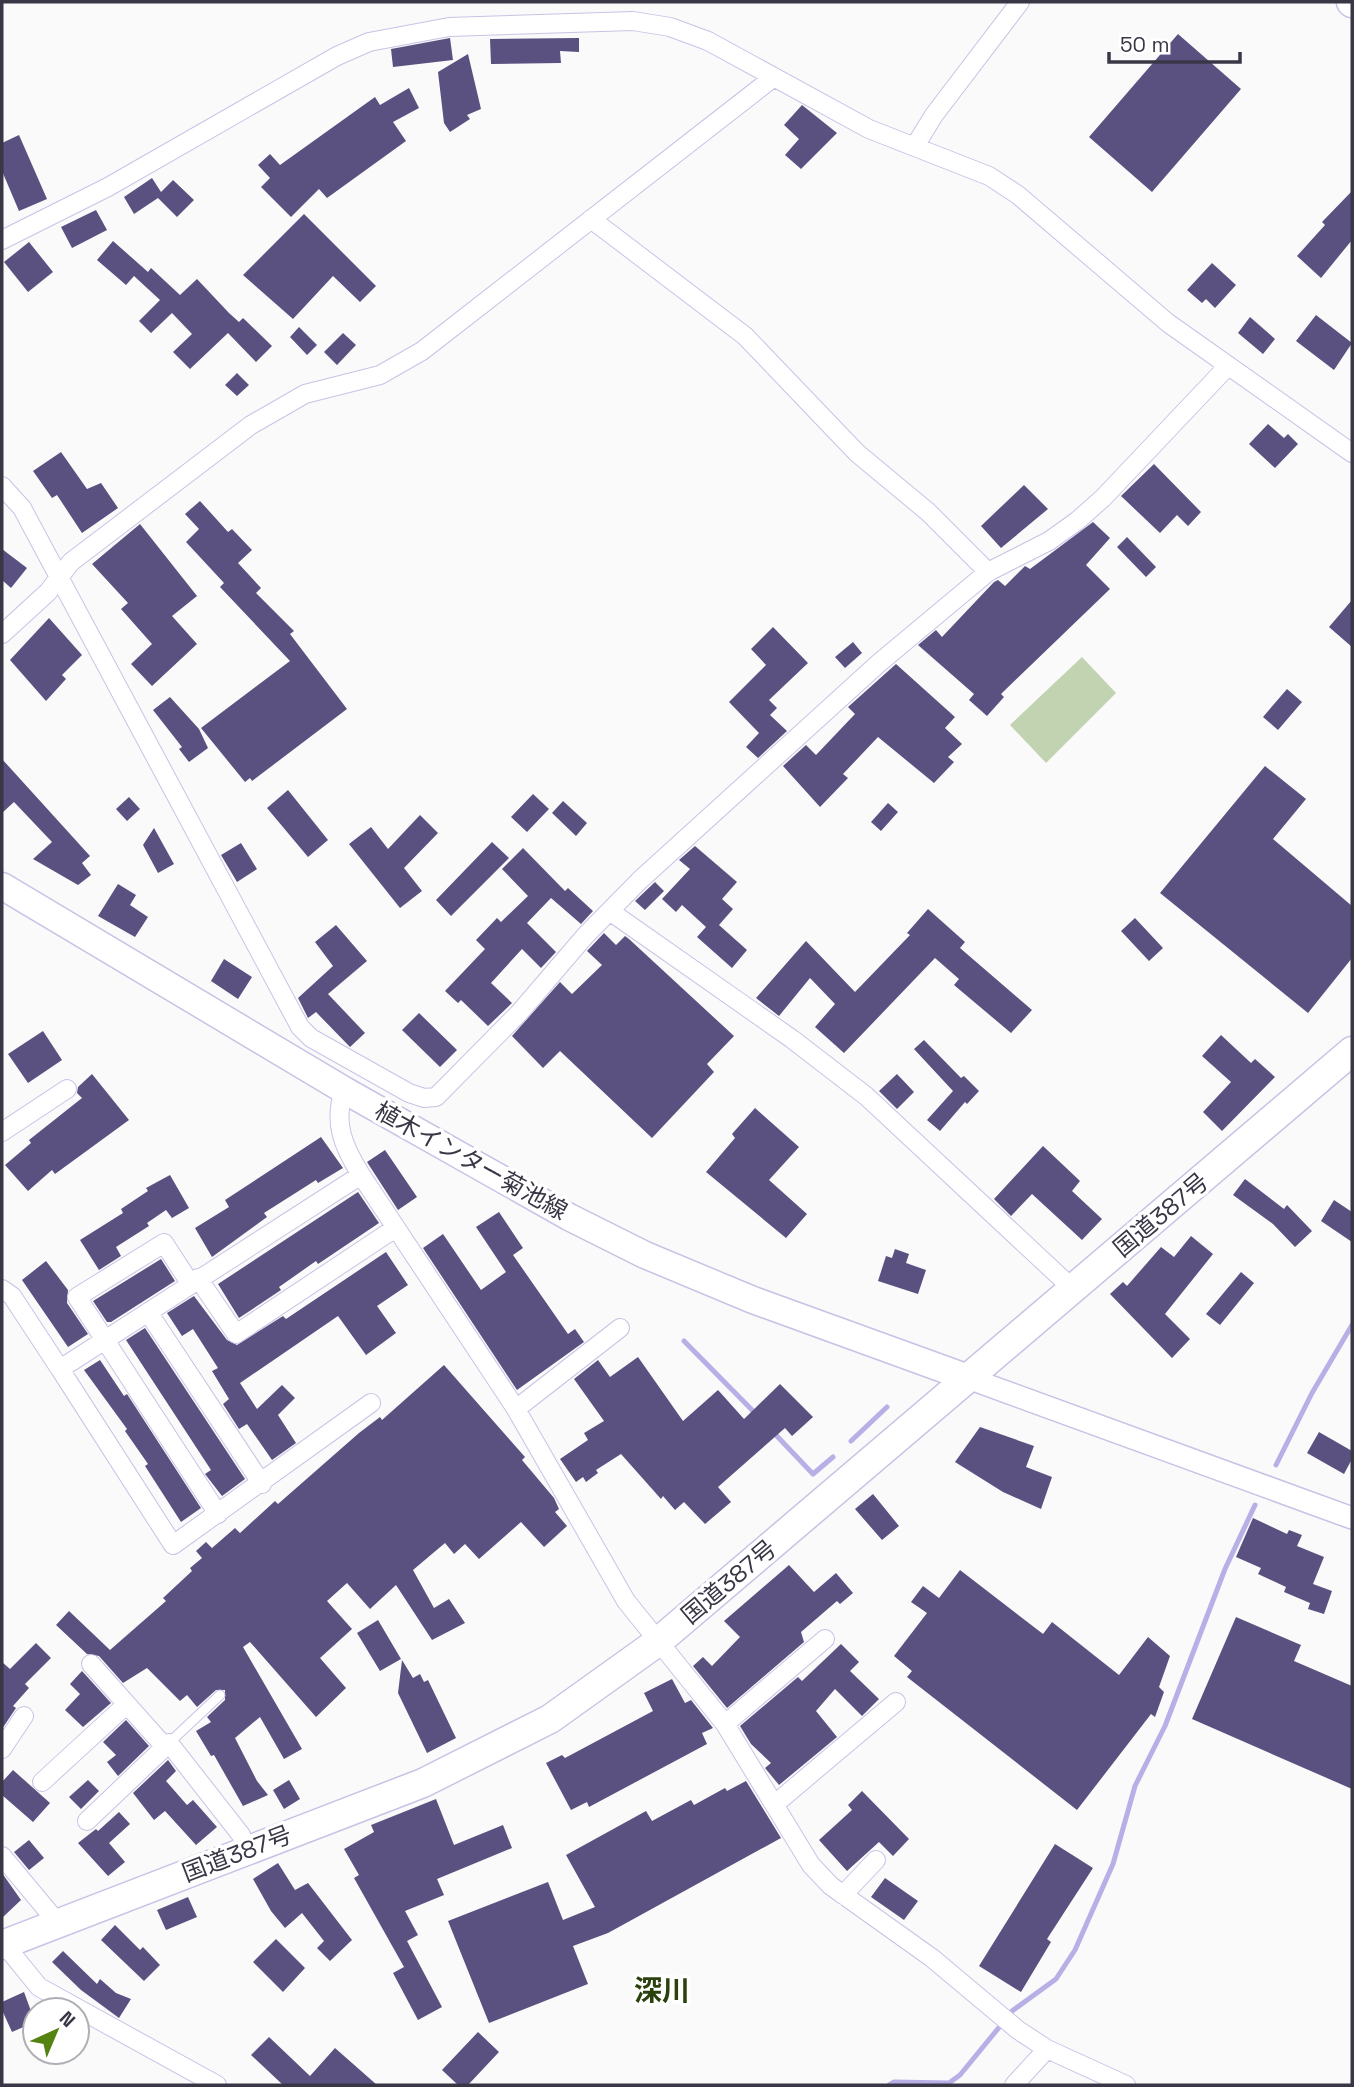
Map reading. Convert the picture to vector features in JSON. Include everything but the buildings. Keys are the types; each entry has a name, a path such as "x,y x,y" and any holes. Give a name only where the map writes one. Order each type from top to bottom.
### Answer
{"highway":[{"name":"国道387号","path":"3,1944 423,1783 550,1719 659,1641 1352,1051"}],"main road":[{"name":"植木インター菊池線","path":"2,886 494,1177 645,1255 753,1300 968,1378"}],"street":[{"path":"915,146 934,115 1020,2"},
{"path":"2,240 108,187 337,56 369,42 402,33 449,26 632,21 670,27 708,41 869,129 989,176 1018,195 1168,323 1352,453"},
{"path":"2,634 48,592 71,562 251,425 305,394 380,375 422,351 774,77"},
{"path":"591,219 745,336 857,453 928,512 988,572"},
{"path":"2,486 22,508 57,578 72,600 300,1027 311,1038 409,1093 424,1098 436,1097 519,1013 584,936 611,912 640,880 879,663 988,572 1049,541 1077,521 1103,498 1227,367"},
{"path":"611,912 792,1039 866,1096 1073,1289"},
{"path":"311,1038 312,1071"},
{"path":"2,1132 67,1089"},
{"path":"344,1090 337,1116 341,1138 361,1175 394,1229 516,1409 626,1601 725,1724 811,1865 843,1895 926,1953 1018,2031 1047,2049 1126,2085"},
{"path":"60,1369 194,1280 361,1175"},
{"path":"218,1514 77,1297 164,1243 236,1334 394,1229"},
{"path":"2,1289 12,1296 173,1545 372,1403"},
{"path":"148,1312 262,1484"},
{"path":"516,1409 620,1328"},
{"path":"968,1378 1352,1518"},
{"path":"725,1724 825,1639"},
{"path":"91,1664 167,1745 240,1835 246,1850"},
{"path":"775,1804 896,1702"},
{"path":"42,1782 127,1704"},
{"path":"2,1749 24,1716"},
{"path":"87,1821 167,1745"},
{"path":"2,1856 57,1922"},
{"path":"843,1895 876,1860"},
{"path":"3,1944 39,1987 217,2085"},
{"path":"1014,2085 1047,2049"}],"lane":[{"path":"167,1745 220,1695"}],"green space":[{"path":"1082,657 1116,693 1046,763 1010,725"}],"waterway":[{"path":"1276,1465 1312,1393 1352,1325"},
{"path":"684,1341 757,1415"},
{"path":"851,1441 887,1407"},
{"path":"774,1433 813,1474 833,1457"},
{"path":"1008,2014 1056,1979 1075,1950 1113,1864 1135,1786 1165,1726 1225,1569 1255,1505"},
{"path":"889,2085 894,2082 949,2083 960,2075 1001,2025"}],"district":[{"name":"深川","path":"662,1990"}]}
